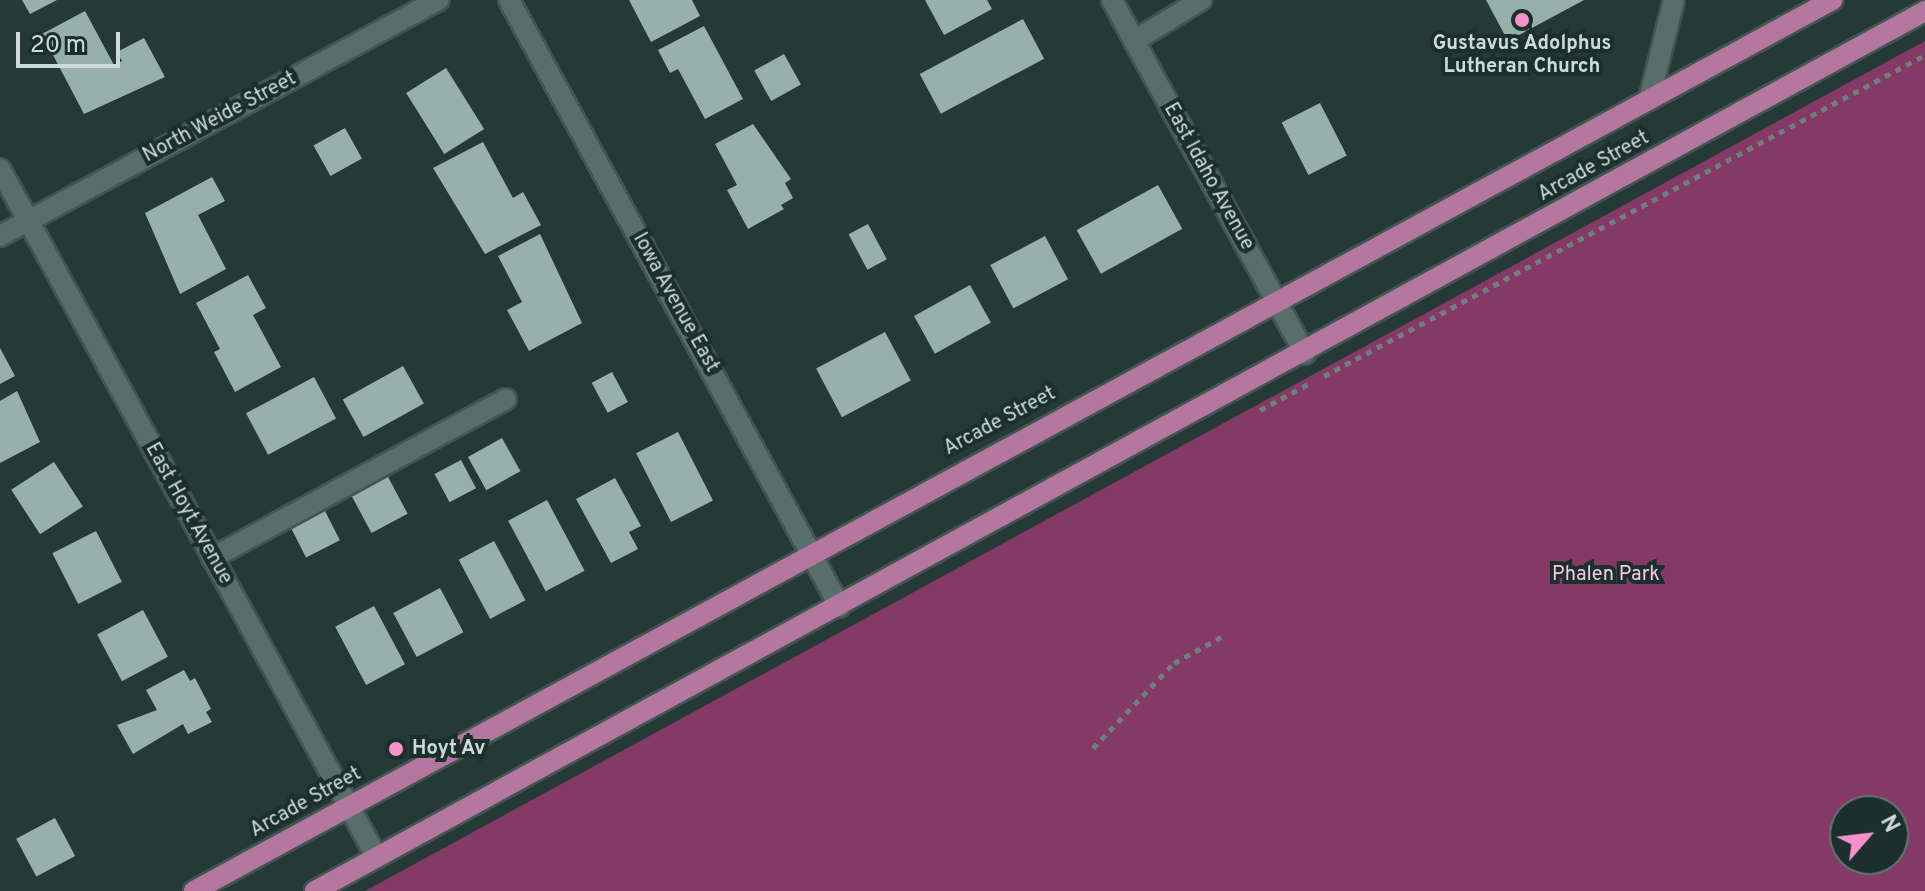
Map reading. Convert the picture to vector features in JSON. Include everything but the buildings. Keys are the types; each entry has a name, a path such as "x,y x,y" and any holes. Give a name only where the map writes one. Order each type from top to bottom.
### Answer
{"main road":[{"name":"Arcade Street","path":"194,891 810,552 1832,0"},
{"name":"Arcade Street","path":"315,891 1305,354 1925,11"}],"street":[{"name":"North Weide Street","path":"0,236 439,0"},
{"name":"Iowa Avenue East","path":"509,0 840,607"},
{"name":"East Idaho Avenue","path":"1112,0 1305,354"},
{"path":"1134,41 1201,0"},
{"path":"1649,100 1674,0"},
{"name":"East Hoyt Avenue","path":"0,169 377,858"},
{"path":"212,558 506,399"}],"path":[{"path":"1245,417 1925,55"},
{"path":"1093,748 1174,663 1221,637"}],"green space":[{"name":"Phalen Park","path":"1925,41 1925,891 365,891"}],"place":[{"name":"Gustavus Adolphus Lutheran Church","path":"1522,20"},
{"name":"Hoyt Av","path":"396,749"}]}
